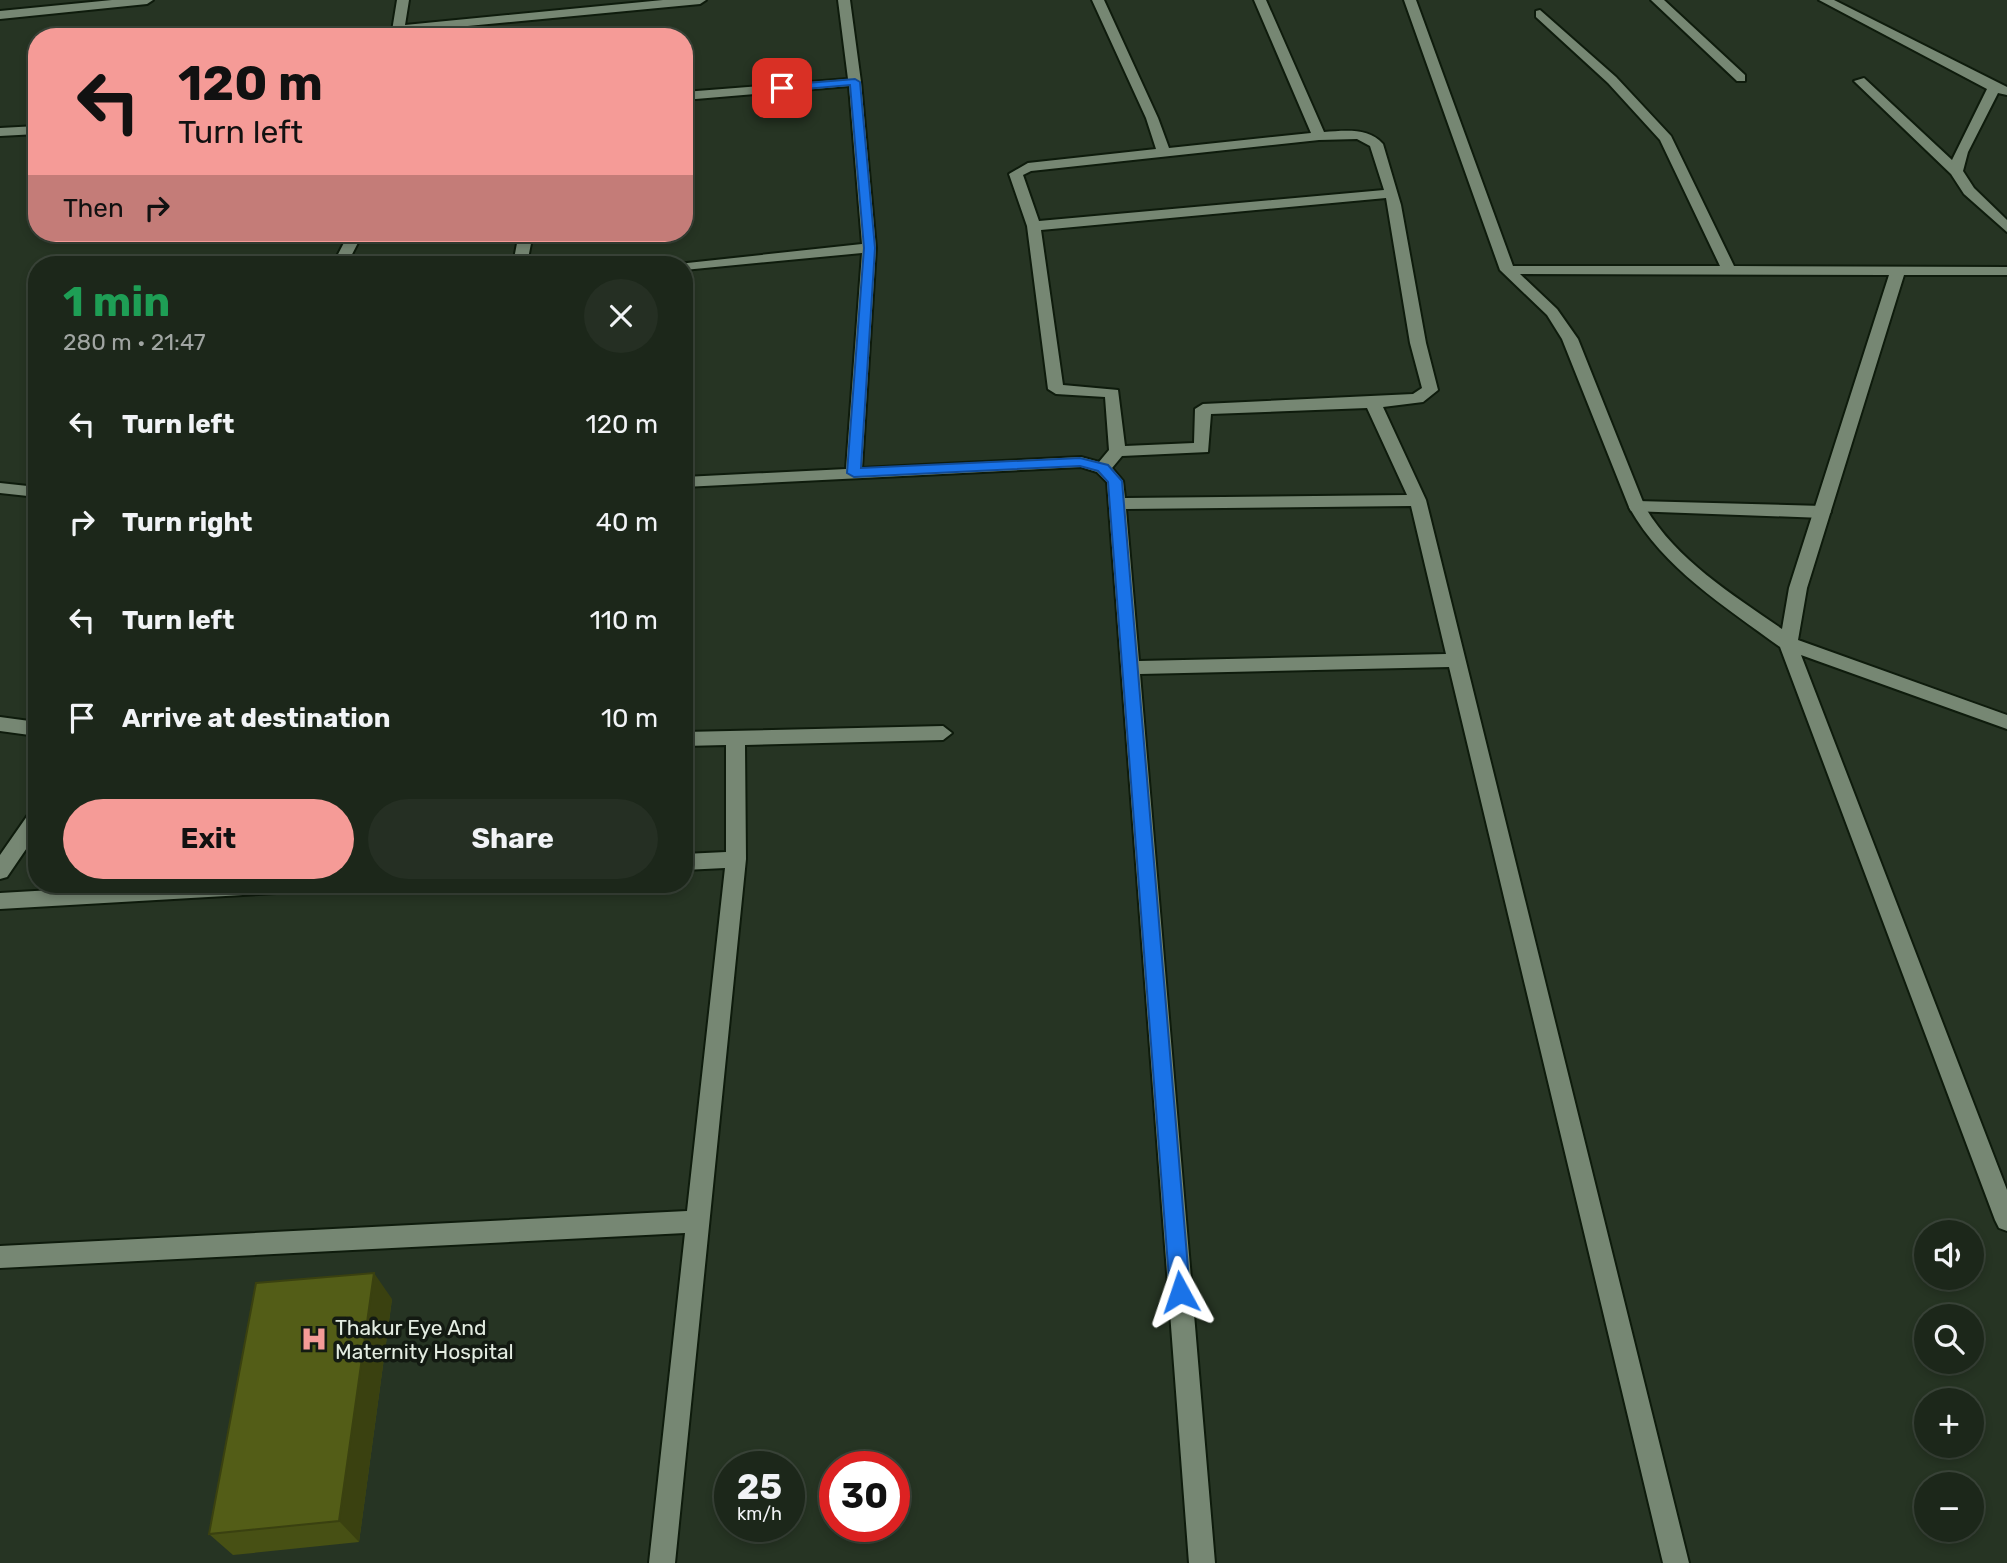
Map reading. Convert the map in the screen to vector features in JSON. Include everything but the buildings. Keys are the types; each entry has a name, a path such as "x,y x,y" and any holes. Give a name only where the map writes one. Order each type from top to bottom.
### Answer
{"street":[{"path":"0,15 147,0"},
{"path":"399,28 403,0"},
{"path":"444,28 700,0"},
{"path":"844,0 855,82 869,248 854,473"},
{"path":"1098,0 1164,154"},
{"path":"1260,0 1319,136"},
{"path":"1410,0 1507,270 1552,313 1570,339 1637,507 1652,533 1711,588 1788,643 2007,722"},
{"path":"1657,0 1741,78"},
{"path":"1825,0 2001,89 1961,152 1956,171"},
{"path":"1540,14 1612,80 1666,139 1728,270"},
{"path":"1860,81 1956,171 1969,191 2007,228"},
{"path":"693,95 855,82"},
{"path":"0,132 28,130"},
{"path":"1103,468 1117,452 1202,447 1203,409 1417,400 1430,390 1419,348 1391,193 1379,145 1369,138 1357,136 1319,136 1020,170 1016,174 1034,226 1056,389 1112,393 1117,452"},
{"path":"1034,226 1391,193"},
{"path":"693,265 869,248"},
{"path":"1507,270 2007,271"},
{"path":"1898,271 1798,588 1788,643 2007,1220"},
{"path":"1373,403 1418,500 1676,1563"},
{"path":"693,482 1080,462 1103,468 1115,481 1202,1563"},
{"path":"0,488 28,491"},
{"path":"1116,504 1418,500"},
{"path":"1637,507 1823,512"},
{"path":"1130,668 1457,660"},
{"path":"0,724 28,728"},
{"path":"693,739 943,733"},
{"path":"662,1563 736,859 735,737"},
{"path":"0,872 28,830"},
{"path":"693,861 736,859"},
{"path":"0,901 138,893"},
{"path":"0,1257 697,1222"}],"place":[{"name":"Thakur Eye And Maternity Hospital","path":"314,1339"}],"route":[{"path":"782,88 855,82 869,248 854,473 1080,462 1103,468 1115,481 1180,1292"}]}
